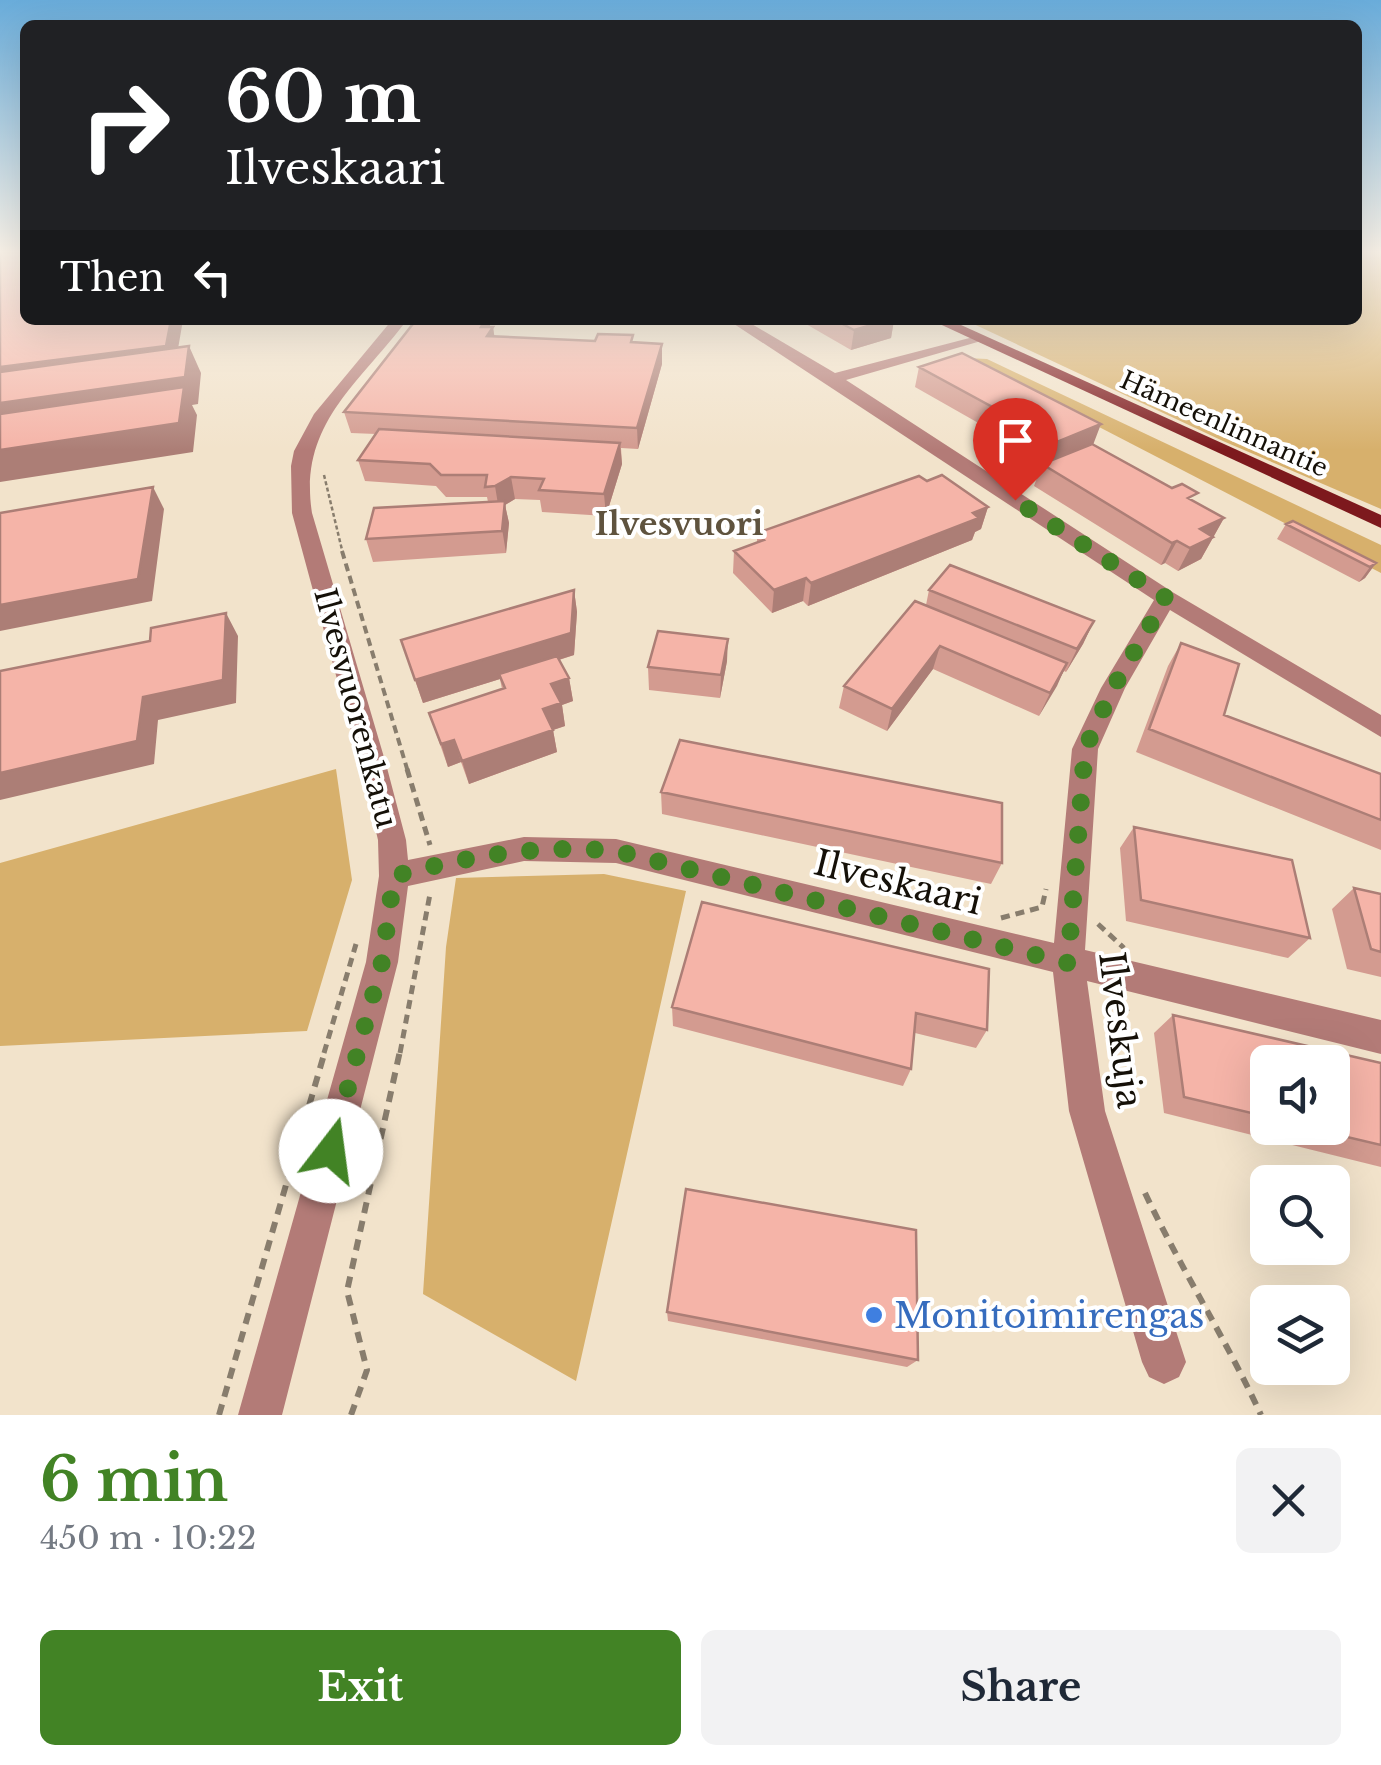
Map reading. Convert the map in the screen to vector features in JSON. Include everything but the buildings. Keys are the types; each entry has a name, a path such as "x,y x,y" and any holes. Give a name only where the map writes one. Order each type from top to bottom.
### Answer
{"main road":[{"name":"Hämeenlinnantie","path":"949,325 1381,522"}],"street":[{"name":"Ilvesvuorenkatu","path":"260,1415 382,962 394,876 392,840 378,783 298,490 303,452 321,417 396,325"},
{"path":"743,325 833,379 1166,598 1381,727"},
{"path":"833,379 976,338"},
{"name":"Ilveskuja","path":"1164,1362 1087,1111 1068,963 1056,911 1085,749 1113,688 1166,598"},
{"name":"Ilveskaari","path":"394,876 524,849 616,851 1381,1037"}],"path":[{"path":"429,838 441,840"},
{"path":"1047,883 1056,911"},
{"path":"993,920 1056,911 1100,925 1127,950 1132,1007 1110,1024 1106,1052"},
{"path":"218,1415 356,940"},
{"path":"1142,1183 1178,1260 1228,1344 1260,1415"}],"shaded area":[{"path":"1362,318 1381,318 1381,509 1223,441 976,325 1362,325"},
{"path":"966,358 987,359 1381,545 1381,573"},
{"path":"336,769 352,880 307,1031 0,1046 0,863"},
{"path":"604,874 686,891 576,1381 423,1294 446,947 456,878"}],"place":[{"name":"Monitoimirengas","path":"874,1315"}],"district":[{"name":"Ilvesvuori","path":"679,524"}],"route":[{"path":"331,1151 382,962 394,876 432,866 548,847 616,851 1068,963 1085,749 1113,688 1166,598 1015,500"}]}
